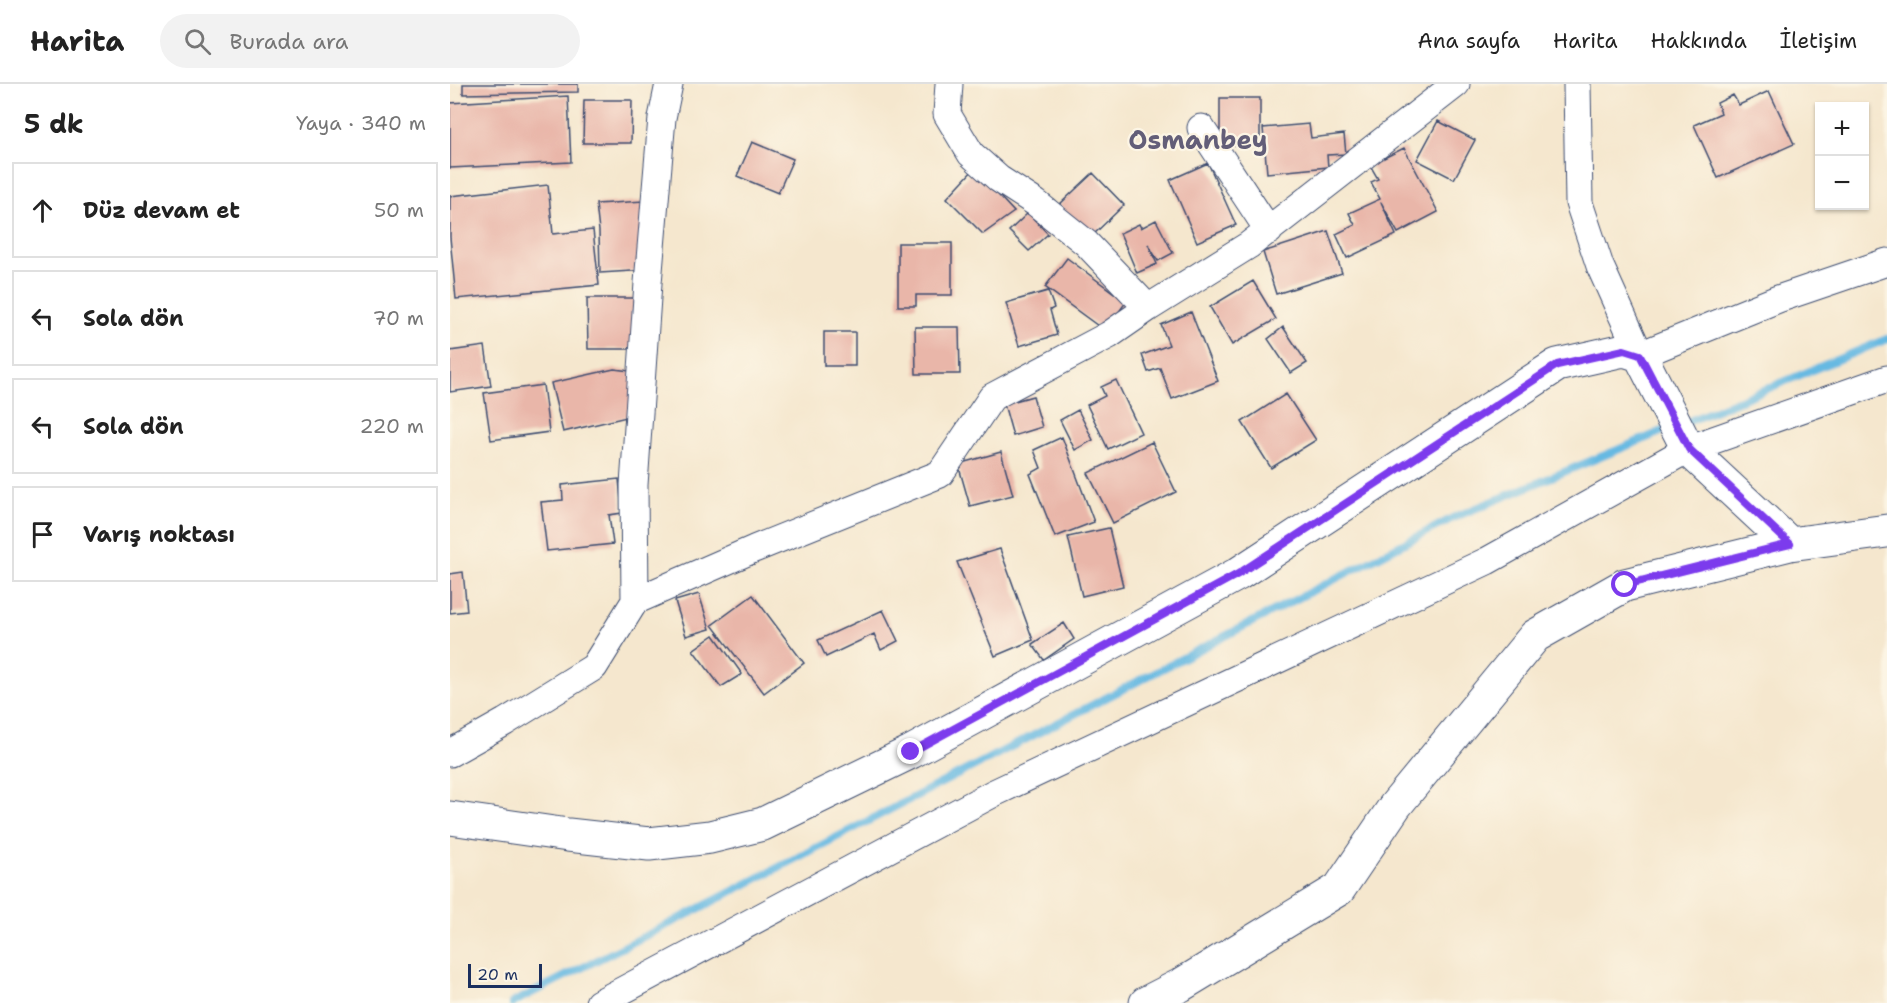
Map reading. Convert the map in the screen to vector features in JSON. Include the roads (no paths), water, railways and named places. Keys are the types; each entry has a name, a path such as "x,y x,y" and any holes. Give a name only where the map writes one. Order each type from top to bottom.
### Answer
{"street":[{"path":"450,753 594,667 634,601 634,486 646,307 662,118 669,84"},
{"path":"949,84 947,114 971,154 999,180 1036,203 1086,243 1148,308"},
{"path":"634,601 754,549 940,474 992,398 1109,335 1269,231 1456,84"},
{"path":"1577,84 1579,203 1600,266 1640,355 1686,444 1790,544"},
{"path":"1201,128 1269,231"},
{"path":"450,818 649,844 710,837 763,824 911,752 1238,574 1557,365 1624,350 1640,355 1778,298 1887,262"},
{"path":"599,1003 994,793 1487,561 1686,444 1887,380"},
{"path":"1146,1003 1182,986 1339,889 1395,806 1535,636 1625,585 1790,544 1887,531"}],"waterway":[{"path":"1682,424 1887,339"},
{"path":"512,1003 1455,517 1668,429"}],"district":[{"name":"Osmanbey","path":"1198,140"}]}
